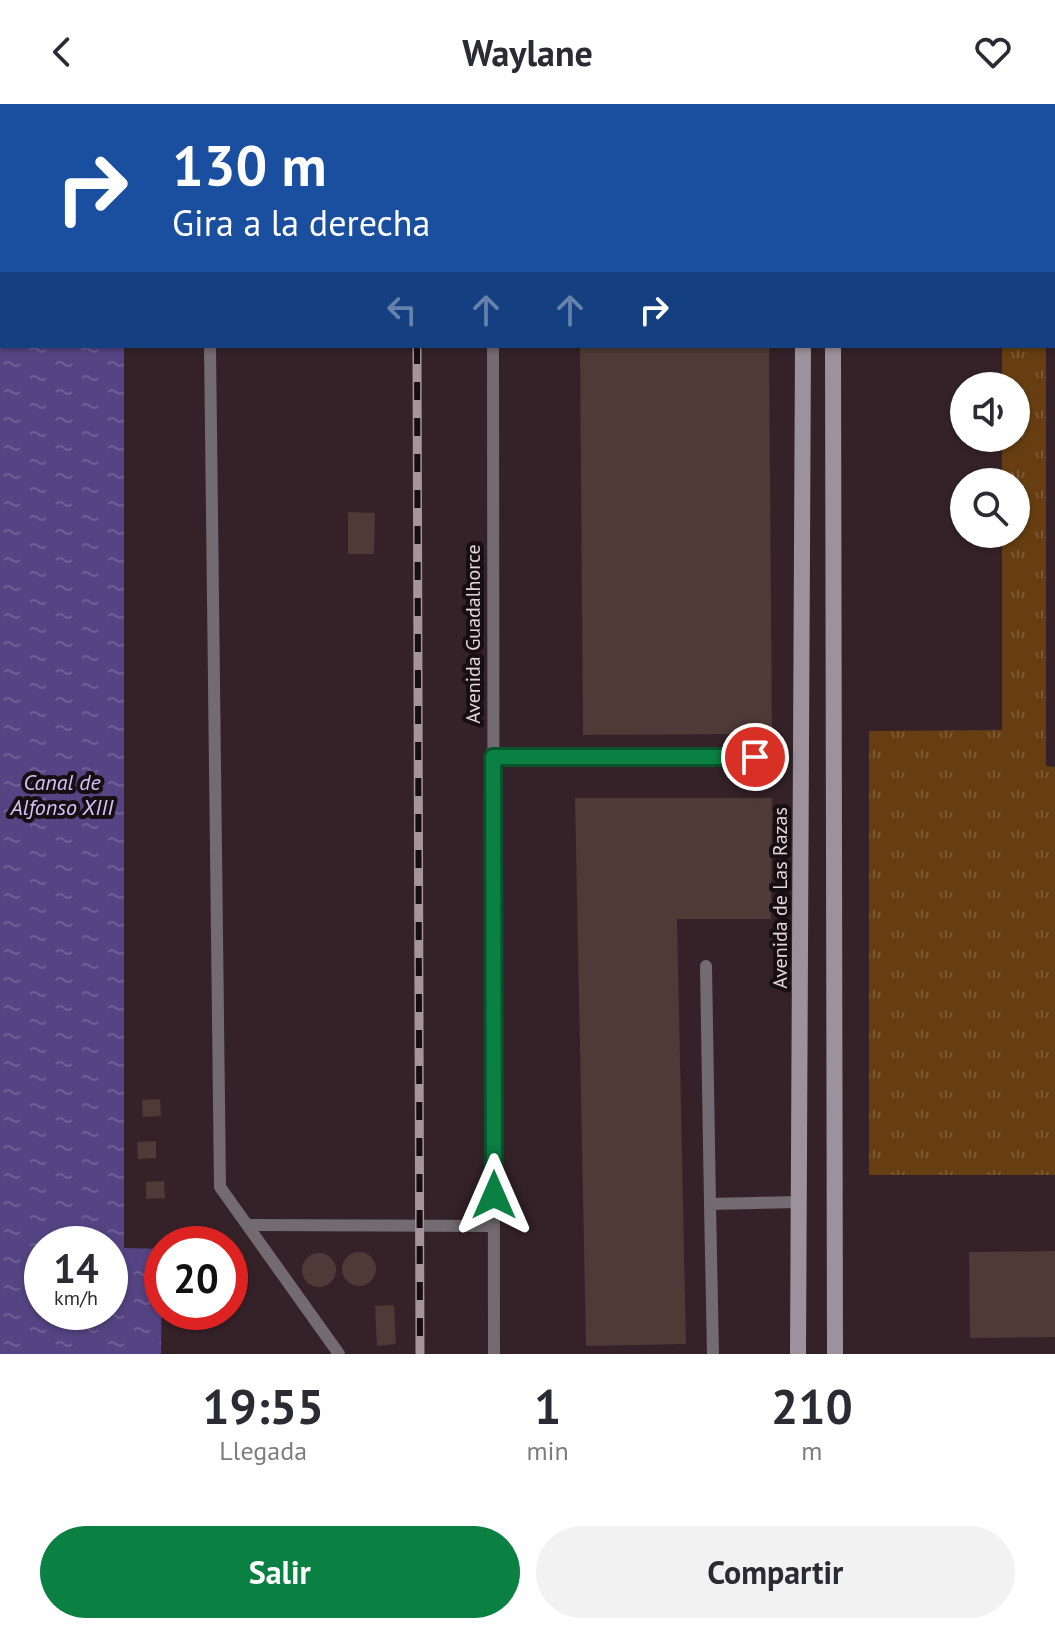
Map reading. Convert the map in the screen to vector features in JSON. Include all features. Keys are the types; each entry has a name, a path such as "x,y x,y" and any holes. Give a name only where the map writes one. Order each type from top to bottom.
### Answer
{"main road":[{"name":"Avenida de Las Razas","path":"798,1354 803,348"},
{"path":"833,348 835,1354"}],"lane":[{"path":"210,348 220,1187 339,1354"},
{"name":"Avenida Guadalhorce","path":"493,348 494,1354"},
{"path":"493,757 755,757"},
{"path":"706,966 713,1354"},
{"path":"710,1204 799,1202"},
{"path":"248,1225 494,1226"}],"green space":[{"path":"1002,348 1046,348 1046,766 1055,767 1055,1175 869,1175 869,731 1002,730 1002,548 1030,548 1030,468 1002,468 1002,452 1030,452 1030,372 1002,372"}],"water":[{"name":"Canal de Alfonso XIII","path":"0,348 124,348 124,1226 24,1226 24,1330 128,1330 128,1248 144,1249 144,1330 161,1330 161,1354 0,1354"}],"building":[{"path":"580,348 769,348 772,734 583,735"},
{"path":"348,512 375,513 374,554 348,554"},
{"path":"575,798 772,798 771,919 677,919 686,1344 586,1346"},
{"path":"160,1099 161,1116 143,1117 142,1100"},
{"path":"156,1141 156,1158 138,1159 137,1142"},
{"path":"164,1181 165,1198 146,1199 146,1182"},
{"path":"1055,1251 1055,1337 970,1338 969,1252"},
{"path":"359,1252 371,1257 376,1269 371,1281 359,1286 347,1281 342,1269 347,1257"},
{"path":"319,1253 331,1258 336,1270 331,1282 319,1287 307,1282 302,1270 307,1258"},
{"path":"394,1305 396,1344 377,1346 375,1306"}],"railway":[{"path":"417,348 420,1354"}],"route":[{"path":"494,1195 493,757 755,757"}]}
